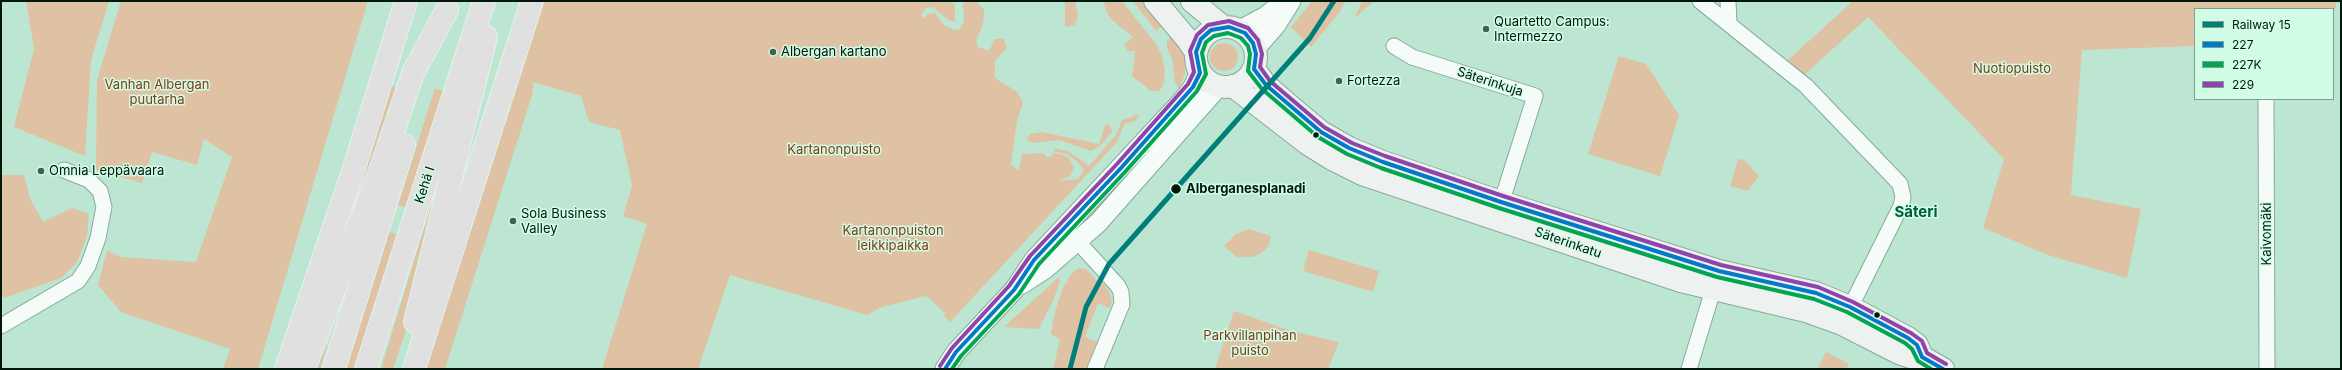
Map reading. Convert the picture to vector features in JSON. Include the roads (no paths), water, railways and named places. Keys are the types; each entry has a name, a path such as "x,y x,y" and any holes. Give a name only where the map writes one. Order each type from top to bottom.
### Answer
{"highway":[{"path":"286,369 356,162 406,1"},
{"name":"Kehä I","path":"366,369 484,1"},
{"path":"400,369 422,299 485,42 498,1"},
{"path":"414,369 532,1"},
{"path":"304,369 383,162 414,73 448,5"},
{"path":"334,369 448,5"}],"main road":[{"path":"1155,1 1187,38 1208,81 1226,86 1245,80 1254,59 1249,38 1192,1"},
{"path":"1198,62 1206,34 1232,28"},
{"name":"Säterinkatu","path":"1254,59 1266,85 1321,132 1349,148 1499,210 1681,281 1716,280 1806,310 1846,316 1899,353 1930,364"},
{"name":"Säterinkatu","path":"1226,86 1332,159 1362,174 1499,210"}],"street":[{"path":"1232,28 1266,16 1285,1"},
{"path":"1254,59 1291,1"},
{"path":"1700,1 1806,86 1900,184 1903,197 1901,206 1846,316"},
{"path":"1728,1 1729,23"},
{"name":"Säterinkuja","path":"1394,46 1412,57 1535,96 1499,210"},
{"path":"1071,234 1193,87 1198,62"},
{"path":"945,369 956,352 1014,290 1034,260 1071,234 1098,223 1226,86"},
{"name":"Kaivomäki","path":"2266,100 2267,369"},
{"path":"1,326 78,281 90,261 98,238 104,207 100,191 89,180 64,170"},
{"path":"1071,234 1118,286 1121,292 1122,304 1096,369"},
{"path":"1689,369 1716,280"}],"rail line":[{"name":"15","path":"1070,369 1086,307 1109,264 1310,38 1334,1"}],"place":[{"name":"Quartetto Campus: Intermezzo","path":"1486,29"},
{"name":"Albergan kartano","path":"773,52"},
{"name":"Fortezza","path":"1339,81"},
{"name":"Omnia Leppävaara","path":"41,171"},
{"name":"Alberganesplanadi","path":"1176,189"},
{"name":"Sola Business Valley","path":"513,221"}],"district":[{"name":"Säteri","path":"1916,212"}],"park label":[{"name":"Nuotiopuisto","path":"2012,69"},
{"name":"Vanhan Albergan puutarha","path":"157,92"},
{"name":"Kartanonpuisto","path":"834,150"},
{"name":"Kartanonpuiston leikkipaikka","path":"893,238"},
{"name":"Parkvillanpihan puisto","path":"1250,344"}]}
